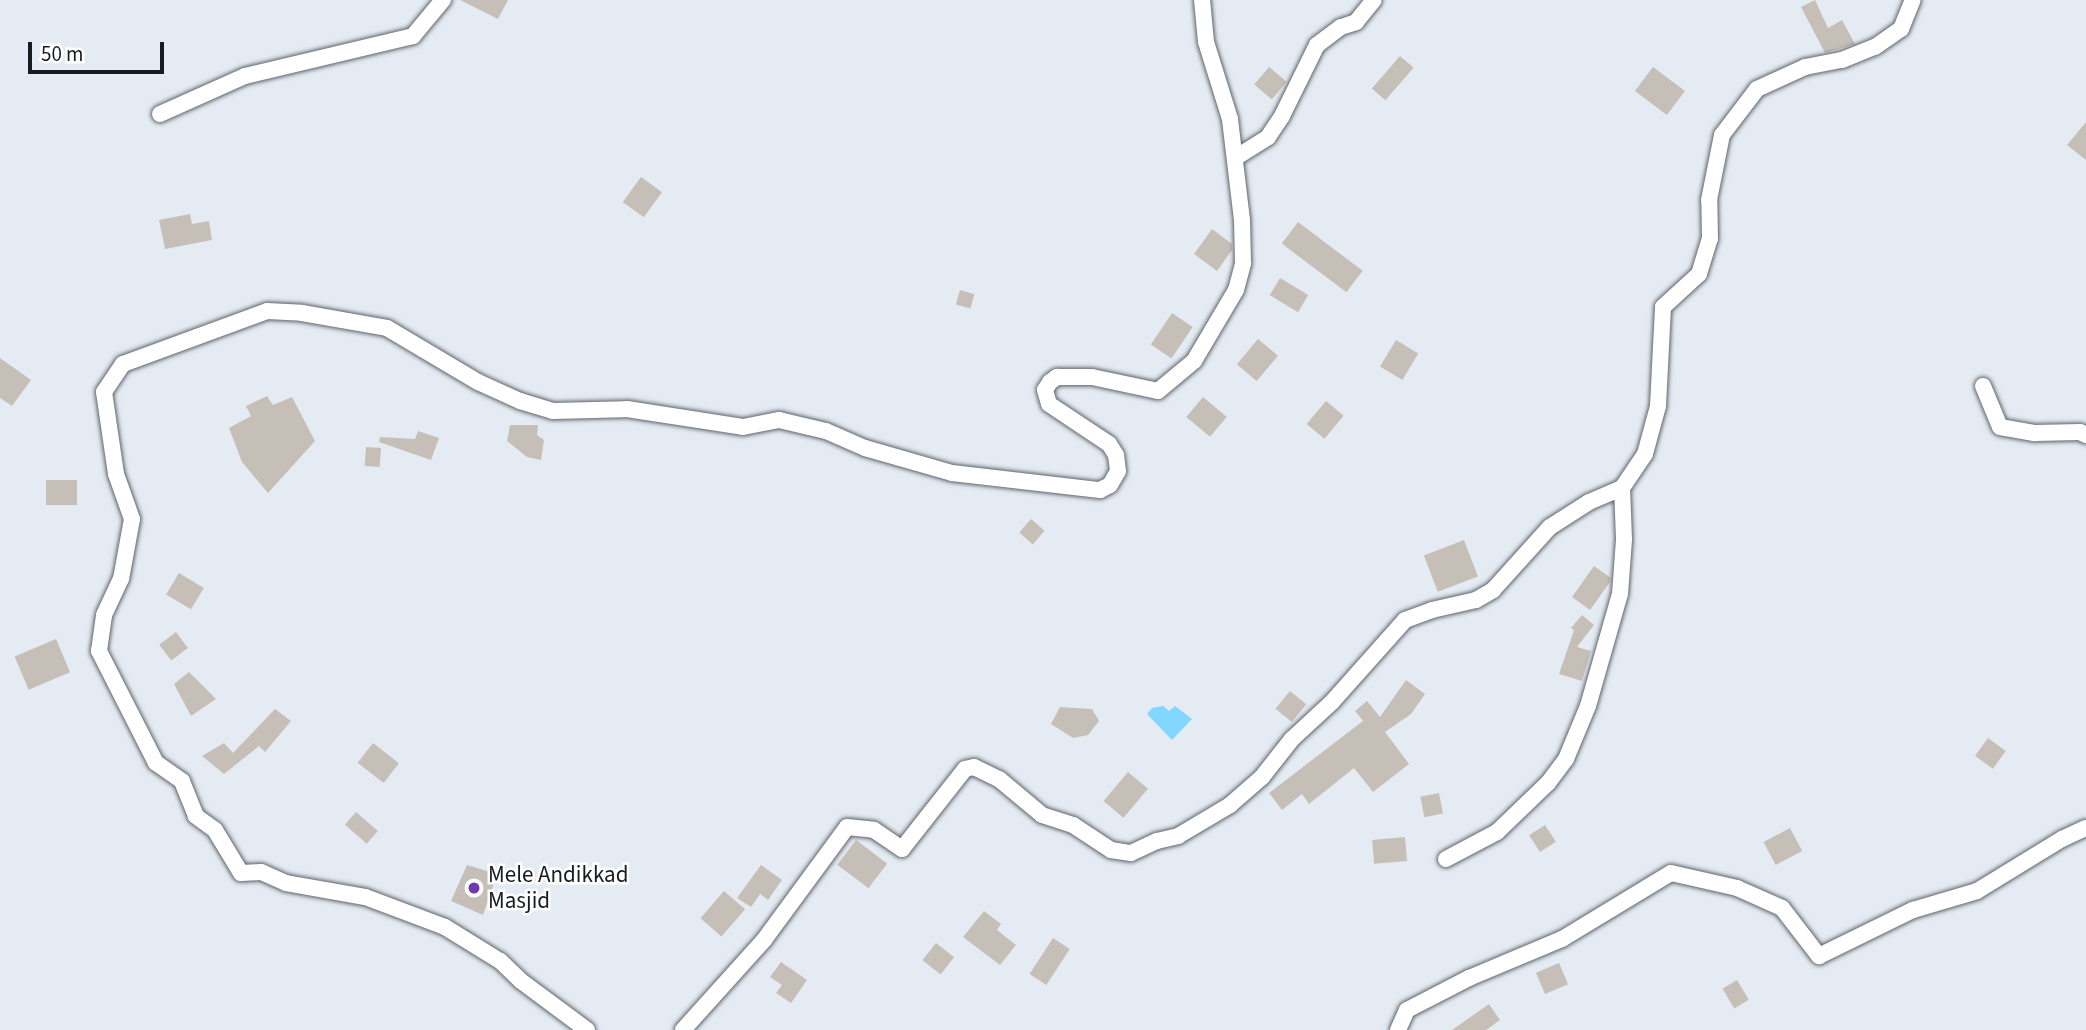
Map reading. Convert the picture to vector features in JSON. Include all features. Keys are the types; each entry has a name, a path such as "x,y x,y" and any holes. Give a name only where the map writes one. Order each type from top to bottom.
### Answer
{"street":[{"path":"160,114 245,76 413,36 443,0"},
{"path":"587,1030 521,981 500,961 444,927 365,897 286,883 261,872 241,873 215,830 195,816 183,781 156,763 99,651 104,615 121,579 132,519 116,474 104,392 123,364 267,311 302,313 387,328 478,382 520,401 553,411 627,409 743,427 779,420 826,431 865,448 952,473 1100,490 1110,485 1118,471 1116,455 1109,444 1049,404 1045,390 1057,377 1092,377 1158,391 1194,361 1236,290 1243,263 1230,119 1206,41 1202,0"},
{"path":"1235,158 1268,137 1282,116 1317,45 1341,27 1356,22 1374,0"},
{"path":"683,1030 764,940 847,827 874,830 902,849 965,769 974,767 999,779 1042,815 1073,825 1111,850 1131,853 1178,836 1230,805 1262,777 1292,739 1332,702 1405,620 1432,610 1476,600 1493,590 1550,527 1589,502 1622,488 1645,454 1658,406 1663,307 1699,274 1710,239 1709,200 1722,135 1757,89 1805,67 1842,60 1875,47 1901,29 1913,0"},
{"path":"1983,386 2000,427 2035,433 2080,432 2086,435"},
{"path":"1446,859 1497,832 1548,783 1566,759 1588,706 1620,594 1624,539 1622,488"},
{"path":"1398,1030 1407,1010 1469,978 1563,939 1671,873 1737,888 1782,908 1819,956 1913,910 1977,891 2062,839 2086,828"}],"water":[{"path":"1163,706 1169,711 1175,706 1192,719 1172,740 1147,714 1152,708"}],"building":[{"path":"460,0 508,0 498,19"},
{"path":"1815,0 1828,28 1842,20 1855,44 1825,53 1801,7"},
{"path":"1400,56 1414,68 1385,100 1372,88"},
{"path":"1269,67 1287,82 1272,99 1254,85"},
{"path":"1653,67 1685,91 1667,115 1635,91"},
{"path":"2086,122 2086,160 2067,145"},
{"path":"641,177 662,192 644,217 623,202"},
{"path":"190,214 192,224 209,221 212,240 165,249 159,220"},
{"path":"1298,222 1363,271 1346,292 1282,244"},
{"path":"1212,229 1232,244 1232,250 1217,271 1194,254"},
{"path":"1280,278 1308,295 1298,312 1270,295"},
{"path":"960,290 974,294 970,309 956,304"},
{"path":"1172,313 1193,327 1171,358 1151,345"},
{"path":"1258,339 1278,356 1257,381 1237,364"},
{"path":"1396,340 1418,353 1402,380 1380,367"},
{"path":"0,358 31,380 12,406 0,398"},
{"path":"267,396 273,405 292,397 315,441 268,493 242,462 229,428 251,416 246,406"},
{"path":"1203,397 1227,417 1210,437 1186,417"},
{"path":"1326,401 1344,416 1324,439 1307,424"},
{"path":"510,425 538,425 537,435 544,440 541,460 527,457 507,441"},
{"path":"418,431 439,438 431,460 379,442 380,437 415,439"},
{"path":"366,447 381,448 380,467 365,466"},
{"path":"46,480 77,480 77,505 46,505"},
{"path":"1031,519 1045,531 1033,544 1019,533"},
{"path":"1464,540 1478,576 1438,592 1424,555"},
{"path":"1594,566 1611,578 1590,610 1572,597"},
{"path":"179,573 204,588 191,609 166,594"},
{"path":"1582,615 1594,625 1577,647 1591,651 1582,681 1559,674 1574,630 1571,628"},
{"path":"176,632 188,648 171,661 159,645"},
{"path":"56,639 70,672 29,690 15,657"},
{"path":"189,672 216,699 191,716 174,684"},
{"path":"1406,680 1425,694 1411,714 1385,732 1409,764 1373,792 1354,768 1309,804 1302,794 1282,810 1269,793 1363,721 1355,711 1367,701 1380,717"},
{"path":"1290,691 1306,704 1292,722 1276,709"},
{"path":"1060,707 1092,709 1099,721 1088,735 1073,738 1051,724"},
{"path":"275,709 291,721 265,752 259,746 224,774 202,756 224,743 233,753"},
{"path":"1988,738 2006,751 1993,769 1975,756"},
{"path":"373,743 399,763 384,783 358,763"},
{"path":"1128,772 1148,789 1123,818 1104,801"},
{"path":"1439,793 1443,814 1424,817 1420,797"},
{"path":"356,812 378,831 367,844 345,825"},
{"path":"1545,825 1556,842 1540,852 1529,835"},
{"path":"1790,828 1802,851 1776,865 1764,842"},
{"path":"1405,837 1407,861 1374,864 1372,840"},
{"path":"856,840 887,863 868,888 837,865"},
{"name":"Mele Andikkad Masjid","path":"467,865 497,874 483,915 451,901"},
{"path":"761,865 782,880 768,900 760,894 751,907 737,898"},
{"path":"724,891 745,909 722,937 700,918"},
{"path":"984,911 1001,924 997,930 1016,945 1000,965 963,937"},
{"path":"1053,938 1070,949 1046,985 1030,974"},
{"path":"936,943 954,957 941,974 922,960"},
{"path":"781,962 807,980 791,1003 776,993 782,985 770,977"},
{"path":"1559,963 1568,984 1545,994 1536,973"},
{"path":"1737,980 1749,1000 1734,1008 1722,989"},
{"path":"1489,1004 1500,1020 1486,1030 1452,1030"}],"place":[{"name":"Mele Andikkad Masjid","path":"474,888"}]}
